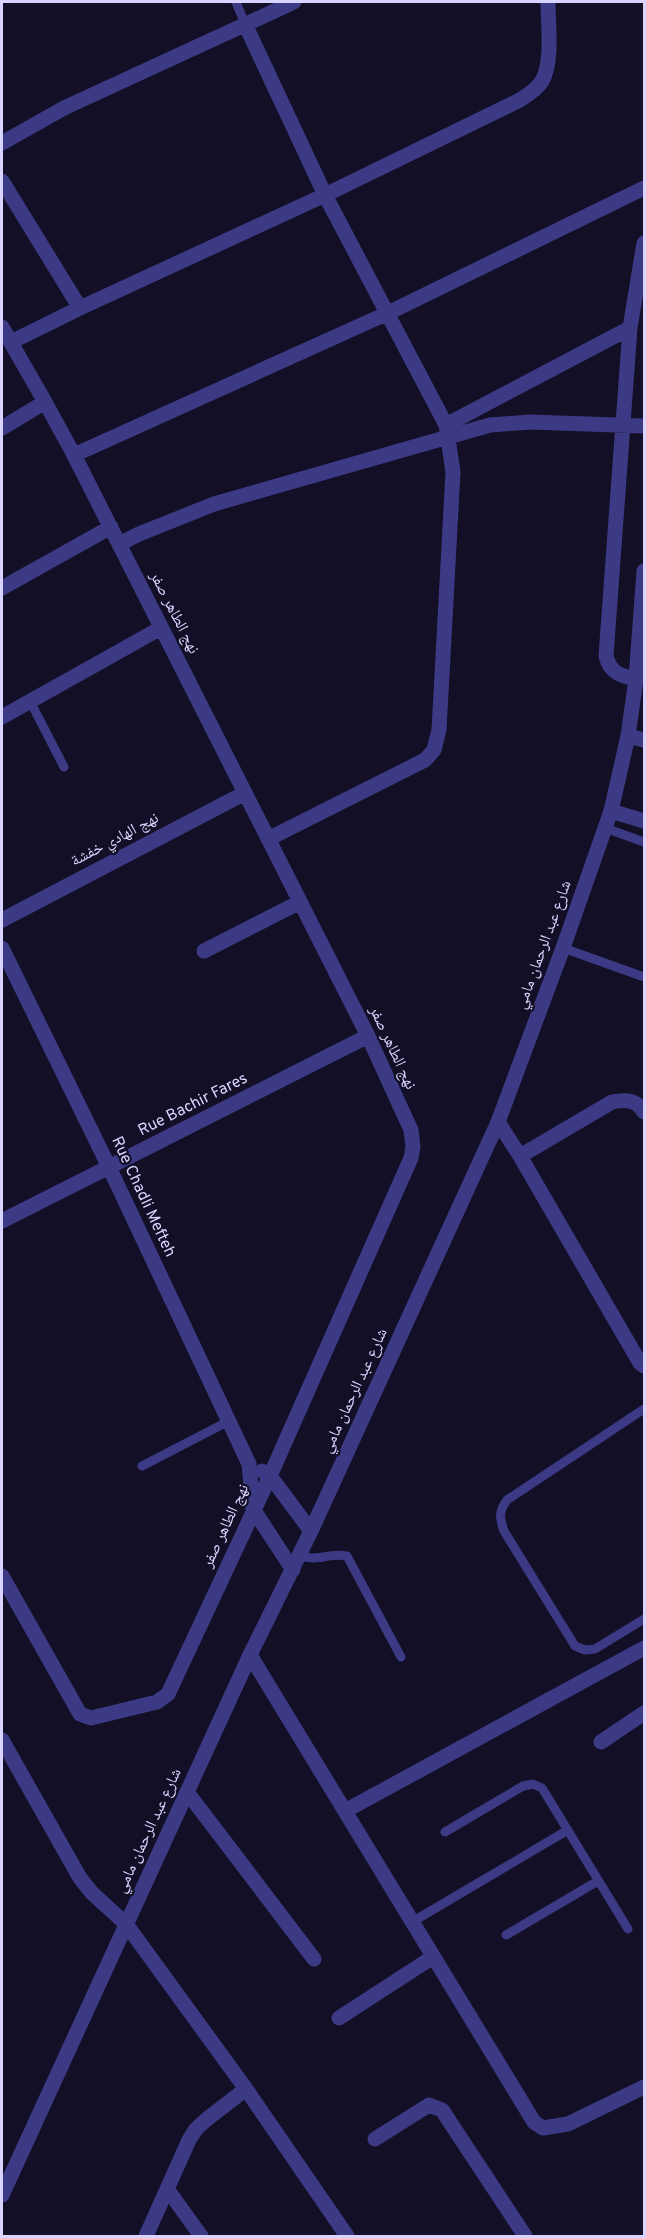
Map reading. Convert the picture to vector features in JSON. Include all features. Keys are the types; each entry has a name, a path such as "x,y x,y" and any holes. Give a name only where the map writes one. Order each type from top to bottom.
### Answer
{"street":[{"path":"2,143 64,108 294,2"},
{"path":"11,342 325,195 533,91 542,81 547,68 548,2"},
{"path":"245,24 325,195 447,431 453,472 439,729 434,750 425,760 268,839"},
{"path":"2,182 80,308"},
{"path":"74,455 387,313 645,188"},
{"path":"636,679 621,676 615,672 610,668 606,656 630,328 645,243"},
{"name":"نهج الطاهر صفر","path":"2,327 74,455 368,1036 411,1130 412,1148 411,1158 270,1476 171,1688 162,1699 91,1718 80,1714 2,1576"},
{"path":"447,431 630,328"},
{"path":"2,428 45,402"},
{"path":"119,544 214,504 447,431 511,422 645,426"},
{"path":"2,588 111,527"},
{"name":"شارع عبد الرحمان مامي","path":"2,2195 250,1655 311,1531 498,1122 611,811 628,736 636,679 645,571"},
{"path":"2,717 161,628"},
{"path":"628,736 645,740"},
{"name":"نهج الهادي خفشة","path":"2,920 244,793"},
{"path":"611,811 645,820"},
{"path":"204,951 300,902"},
{"name":"Rue Chadli Mefteh","path":"2,948 109,1167 249,1464"},
{"name":"Rue Bachir Fares","path":"2,1221 368,1036"},
{"path":"520,1156 612,1102 632,1101 645,1112"},
{"path":"498,1122 640,1363 645,1366"},
{"path":"249,1464 270,1476 311,1531"},
{"path":"249,1464 253,1509 296,1563"},
{"path":"345,1810 645,1648"},
{"path":"250,1655 534,2122 543,2128 568,2124 645,2087"},
{"path":"601,1742 645,1713"},
{"path":"2,1740 80,1878 92,1893 126,1924 246,2089 347,2236"},
{"path":"187,1792 314,1959"},
{"path":"339,2018 433,1957"},
{"path":"146,2236 196,2129 246,2089"},
{"path":"375,2139 429,2105 442,2110 525,2236"},
{"path":"168,2190 201,2236"}],"lane":[{"path":"236,2 245,24"},
{"path":"30,701 64,767"},
{"path":"605,828 645,842"},
{"path":"563,948 645,977"},
{"path":"645,1409 507,1500 500,1510 504,1531 575,1646 585,1650 595,1649 645,1619"},
{"path":"142,1466 229,1422"},
{"path":"296,1563 347,1556 401,1656"},
{"path":"445,1832 523,1785 533,1784 542,1788 628,1929"},
{"path":"412,1922 568,1830"},
{"path":"506,1935 598,1881"}]}
